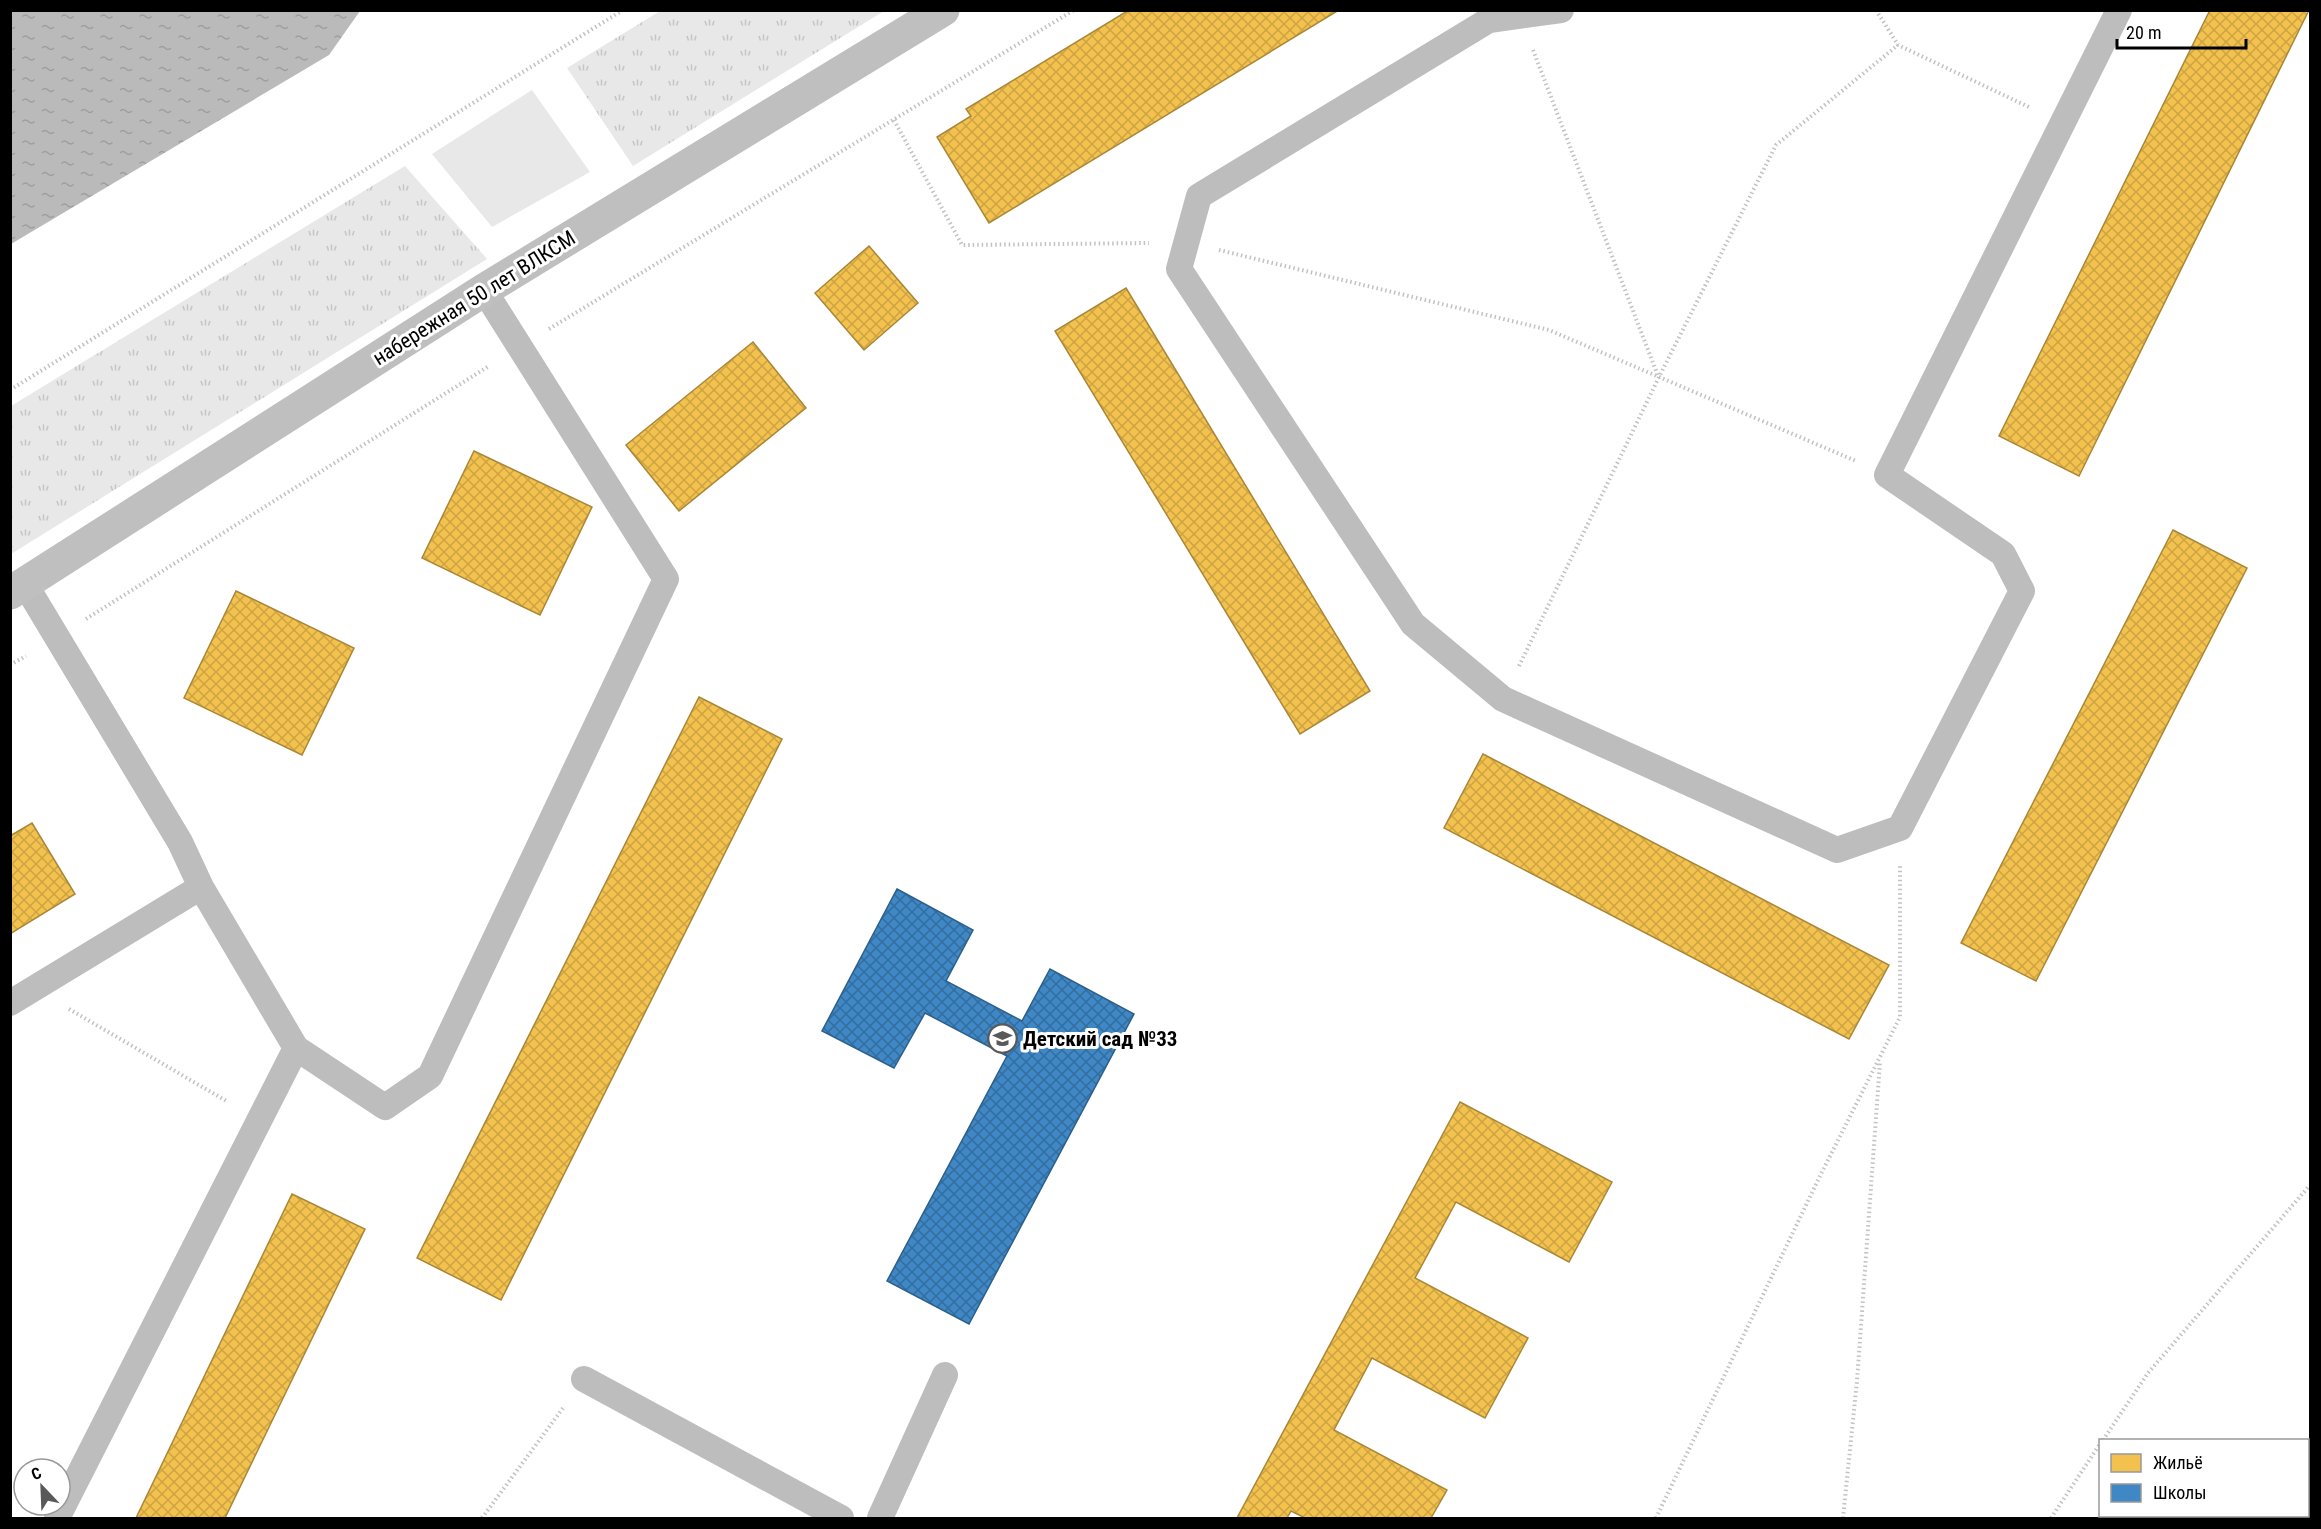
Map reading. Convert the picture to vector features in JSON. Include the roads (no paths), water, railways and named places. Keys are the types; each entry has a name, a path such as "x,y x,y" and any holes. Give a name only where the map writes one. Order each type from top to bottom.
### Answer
{"street":[{"name":"набережная 50 лет ВЛКСМ","path":"18,589 484,290 943,10"}],"lane":[{"path":"1561,10 1489,20 1199,196 1179,269 1413,624 1503,699 1837,850 1900,828 2022,591 2003,554 1887,475 2119,10"},
{"path":"18,589 180,842 201,886 296,1048 385,1107 430,1076 666,579 484,290"},
{"path":"10,1004 201,886"},
{"path":"57,1518 296,1048"},
{"path":"880,1518 945,1375"},
{"path":"584,1379 841,1518"}],"water":[{"path":"10,11 360,11 329,55 11,244"}],"place":[{"name":"Детский сад №33","path":"1002,1039"}]}
